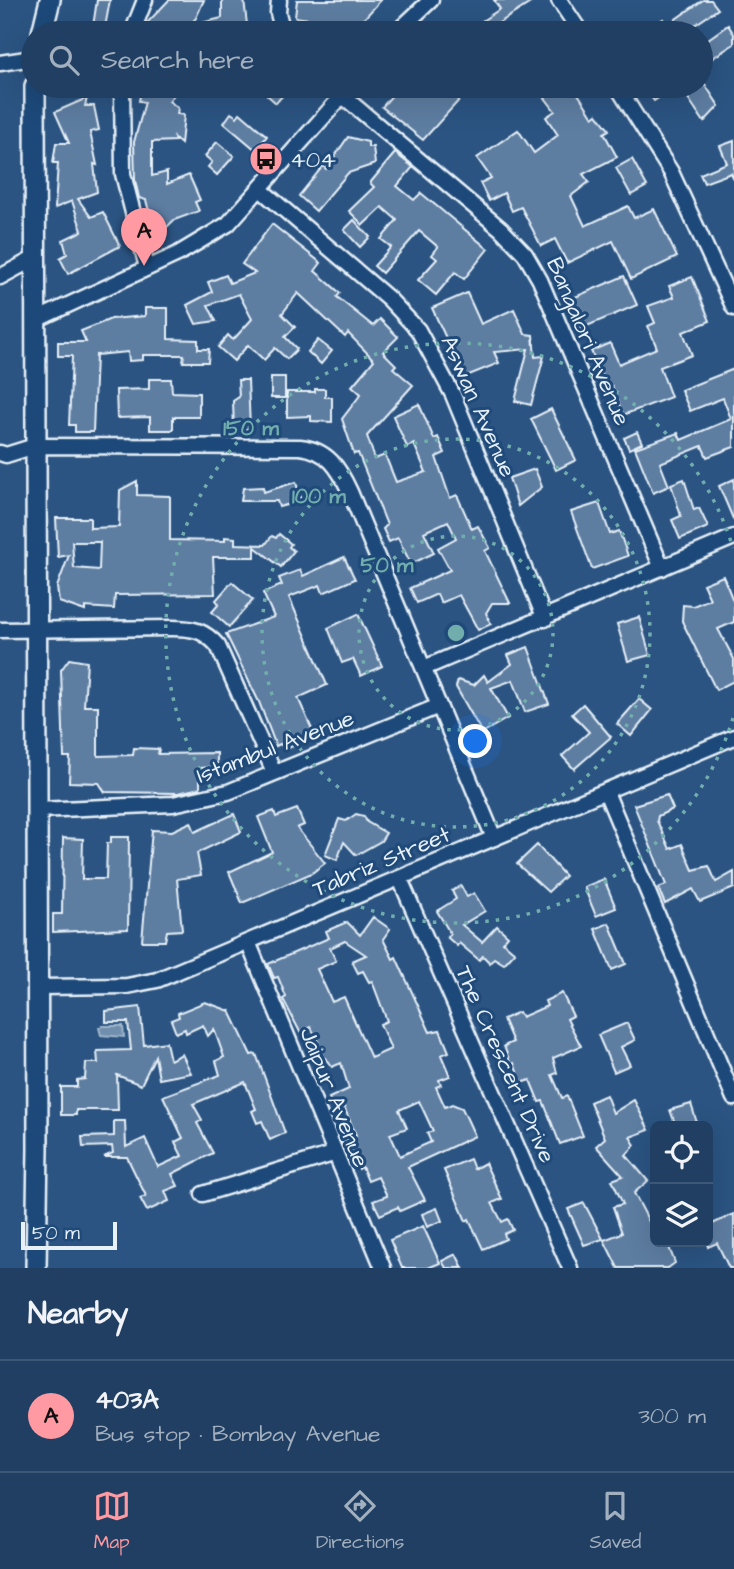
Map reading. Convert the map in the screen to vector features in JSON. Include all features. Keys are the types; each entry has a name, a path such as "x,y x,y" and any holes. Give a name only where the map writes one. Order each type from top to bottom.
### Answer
{"street":[{"path":"45,21 50,0"},
{"path":"137,21 145,0"},
{"path":"279,0 282,21"},
{"path":"409,21 431,0"},
{"path":"559,0 573,21"},
{"path":"0,63 21,60"},
{"path":"35,98 35,258 38,319 34,446 37,810 36,1268"},
{"path":"122,98 123,174 147,267"},
{"path":"38,319 210,237 228,224 334,98"},
{"name":"Bangalori Avenue","path":"351,98 501,229 525,254 540,280 662,568"},
{"path":"625,98 671,172 734,308"},
{"name":"Aswan Avenue","path":"260,189 389,299 418,330 453,395 545,619"},
{"path":"0,277 35,258"},
{"path":"0,453 6,455 34,446 314,448 338,467 494,838"},
{"path":"424,668 734,537"},
{"path":"0,630 195,628 208,634 223,656 274,772"},
{"name":"Istambul Avenue","path":"37,810 198,801 439,706"},
{"name":"Tabriz Street","path":"37,987 142,984 400,879 734,737"},
{"path":"606,792 734,1098"},
{"name":"The Crescent Drive","path":"400,879 570,1268"},
{"name":"Jaipur Avenue","path":"248,942 333,1154 383,1268"},
{"path":"203,1194 333,1154"}],"water":[{"path":"123,1026 124,1037 101,1035 99,1028"}],"building":[{"path":"97,0 110,0 106,21 94,21"},
{"path":"169,0 204,0 193,21 149,21"},
{"path":"222,0 244,0 247,21 209,21 222,18"},
{"path":"297,0 381,0 362,21 315,21 295,17"},
{"path":"494,0 535,0 502,21 482,21 500,9"},
{"path":"703,0 711,0 718,9 700,21 673,21"},
{"path":"728,25 734,34 734,44 713,58 713,36"},
{"path":"713,97 719,106 704,122 688,98"},
{"path":"87,98 85,106 94,106 99,130 90,132 97,165 94,164 97,192 78,199 91,217 103,212 120,246 68,274 60,258 67,254 63,240 82,231 72,201 55,208 58,163 53,163 56,143 69,143 55,112"},
{"path":"140,98 171,98 169,101 178,108 177,114 184,115 181,144 174,138 175,141 152,142 152,176 167,172 167,184 189,175 200,200 195,202 199,211 174,220 166,228 161,221 152,223 146,200 139,198 135,180 134,142 145,102 139,101"},
{"path":"390,98 461,98 423,140 382,107"},
{"path":"545,98 581,98 593,117 597,114 609,130 604,133 617,157 583,174 589,182 571,196 585,226 628,206 634,218 654,209 677,257 631,279 613,241 567,263 555,239 541,246 521,207 512,211 504,193 489,201 480,183 491,178 477,158 518,130 534,153 558,135 546,117 555,111"},
{"path":"231,113 237,117 240,113 267,136 256,150 224,123"},
{"path":"348,137 368,142 368,147 373,147 375,164 348,173 316,211 299,196 323,166 326,169"},
{"path":"734,141 734,179 731,173 704,183 700,174 727,163 720,146"},
{"path":"217,142 234,156 217,175 208,167 212,162 205,156"},
{"path":"395,153 413,167 397,186 414,200 421,193 488,249 464,279 455,272 436,295 418,280 437,259 432,255 438,247 419,231 382,273 374,266 391,247 381,239 397,220 382,207 363,225 349,211 374,187 370,183"},
{"path":"632,159 647,186 631,195 616,168"},
{"path":"354,220 370,237 360,247 344,230"},
{"path":"272,224 321,263 315,271 340,293 337,297 373,326 380,319 398,337 383,352 396,365 393,368 413,385 367,436 375,459 385,455 396,482 426,472 414,444 407,447 393,416 419,404 434,439 438,437 445,453 436,457 450,498 457,495 472,529 478,526 490,548 485,551 510,603 492,603 486,613 491,624 478,630 459,595 441,603 437,594 417,603 410,588 450,570 438,548 456,538 448,521 424,532 434,553 411,564 398,538 389,542 383,529 387,525 358,453 354,454 342,419 361,394 352,386 374,360 348,333 345,337 298,293 282,314 295,327 285,337 297,349 287,359 275,348 264,360 248,345 234,361 218,347 228,335 233,340 252,319 239,294 208,305 216,321 196,324 187,305 212,292 208,282 226,275 230,283 255,273 242,264"},
{"path":"624,276 637,305 580,329 568,300"},
{"path":"692,277 710,321 683,332 692,355 660,367 671,397 623,415 612,386 607,388 591,351 610,343 619,364 657,348 648,326 655,323 648,306 674,297 669,286"},
{"path":"467,293 481,324 514,309 525,334 533,335 535,357 544,356 531,405 515,401 528,349 494,352 499,363 464,377 432,308"},
{"path":"145,308 168,308 168,339 198,340 198,349 209,349 208,362 183,362 184,355 143,355 143,360 129,361 128,352 96,355 93,432 75,432 75,425 69,425 72,356 58,356 58,342 86,342 81,331 111,319 145,316"},
{"path":"318,340 332,351 321,364 308,352"},
{"path":"734,369 734,447 707,457 702,446 660,463 669,486 653,493 635,448 678,433 681,440 731,419 723,398 690,411 681,390"},
{"path":"271,377 285,377 285,398 271,398"},
{"path":"149,379 171,379 172,392 199,393 199,417 173,417 173,430 150,430 150,417 117,418 116,390 149,389"},
{"path":"238,380 248,380 250,429 234,430 233,401 239,397"},
{"path":"315,389 325,389 325,397 332,397 332,422 311,421 311,416 287,417 287,392 315,392"},
{"path":"551,409 576,460 556,470 531,419"},
{"path":"637,432 642,443 629,449 624,438"},
{"path":"535,469 542,487 518,506 509,478"},
{"path":"684,479 694,510 699,508 708,527 680,539 672,520 681,516 671,484"},
{"path":"734,479 734,521 719,486"},
{"path":"137,481 137,495 170,496 170,540 225,541 225,537 235,538 235,544 265,545 272,536 276,538 279,534 291,544 289,547 294,551 281,567 255,547 255,557 213,557 215,594 115,595 114,609 85,607 85,611 59,602 57,587 69,555 58,557 56,518 90,518 90,528 119,527 120,490","holes":["72,542 100,542 99,570 74,568"]},
{"path":"296,482 301,501 279,507 277,501 241,501 243,488 263,487 264,492"},
{"path":"599,503 610,534 619,531 628,556 592,569 571,512"},
{"path":"344,557 355,579 323,593 320,585 289,597 327,685 298,698 315,736 286,749 280,744 276,746 259,702 226,634 274,617 263,593 282,585 279,578 300,570 303,576"},
{"path":"723,576 734,603 734,622 718,629 734,659 734,681 716,690 682,621 683,605 693,606 710,599 703,584"},
{"path":"232,582 253,600 229,627 212,612 219,604 216,600"},
{"path":"358,614 382,666 361,676 353,659 342,663 328,628"},
{"path":"639,617 650,655 628,661 617,624"},
{"path":"528,647 549,704 525,712 513,680 491,688 508,718 482,733 456,687 458,680 474,685 484,675 488,682 512,664 508,655"},
{"path":"69,659 87,662 84,706 98,706 98,756 133,755 134,748 159,749 158,754 217,753 217,767 200,768 200,788 178,793 105,792 99,783 69,782 70,757 64,757 61,670"},
{"path":"639,699 652,710 631,736 617,724"},
{"path":"583,704 611,737 574,769 562,756 589,732 572,714"},
{"path":"667,795 673,809 658,816 657,821 670,849 682,844 693,870 709,866 716,882 734,872 734,888 700,902 693,889 665,904 658,888 666,885 634,805"},
{"path":"297,809 304,825 297,828 325,863 312,873 242,903 229,872 272,852 258,817 274,811 276,817"},
{"path":"234,814 241,832 197,853 201,875 177,879 182,930 167,931 165,941 142,941 152,830 172,831 191,822 195,832"},
{"path":"356,814 364,816 367,822 386,833 381,841 356,855 344,842 337,860 325,855 339,819 346,821"},
{"path":"111,837 129,837 128,929 53,932 53,914 62,914 63,838 83,839 82,879 106,879 107,843 111,843"},
{"path":"537,845 565,876 548,892 517,864"},
{"path":"604,879 616,908 596,916 584,887"},
{"path":"461,886 467,897 474,893 485,911 462,925 482,942 497,926 508,936 503,942 515,952 504,964 494,958 490,963 483,956 479,960 459,943 457,946 447,937 450,933 437,911 456,899 452,891"},
{"path":"373,917 390,929 383,939 393,959 396,957 430,1032 440,1030 449,1052 441,1055 450,1076 439,1080 441,1085 436,1087 445,1107 452,1104 462,1108 475,1136 408,1167 425,1200 400,1211 398,1207 380,1215 373,1201 387,1196 378,1177 368,1181 351,1151 346,1153 341,1141 356,1135 344,1107 335,1111 329,1098 349,1089 341,1063 332,1067 325,1058 313,1063 308,1052 320,1046 311,1027 300,1032 283,999 286,997 278,977 274,978 268,964 329,938 326,931 347,922 360,935","holes":["345,941 366,955 352,961 358,973 363,971 369,982 372,981 387,1021 380,1024 391,1049 371,1058 344,997 332,1002 317,969 336,961 330,948","419,1101 433,1131 427,1133 431,1142 400,1156 390,1134 407,1128 399,1110"]},
{"path":"609,923 626,964 612,970 595,929"},
{"path":"562,993 573,1016 567,1019 581,1046 553,1058 557,1073 552,1075 562,1098 567,1096 583,1136 560,1144 543,1101 539,1102 530,1080 521,1083 514,1063 511,1065 504,1046 513,1042 503,1019 519,1012 522,1017 547,1006 545,1001"},
{"path":"205,1002 230,1011 251,1055 256,1054 285,1133 270,1140 262,1121 257,1123 252,1111 256,1109 245,1082 193,1104 202,1120 197,1123 213,1153 172,1174 178,1186 165,1191 169,1201 147,1211 140,1198 146,1196 127,1157 104,1157 113,1153 112,1146 83,1147 82,1137 114,1136 114,1121 125,1121 126,1147 145,1138 158,1167 182,1156 175,1142 183,1138 163,1096 220,1075 216,1061 224,1057 214,1029 208,1036 203,1025 186,1033 185,1029 176,1033 171,1020 179,1017 178,1013"},
{"path":"140,1007 144,1045 166,1042 170,1060 182,1054 191,1073 159,1079 155,1056 141,1085 117,1075 118,1110 76,1110 76,1115 61,1115 61,1087 77,1087 77,1080 85,1079 86,1063 98,1063 97,1051 131,1050 128,1022 106,1022 106,1011"},
{"path":"627,1023 635,1040 621,1047 630,1065 614,1072 598,1035"},
{"path":"606,1095 613,1113 634,1100 649,1130 630,1137 635,1145 626,1155 648,1181 634,1193 650,1223 650,1247 669,1247 675,1263 668,1268 618,1268 604,1240 622,1233 613,1207 623,1204 612,1180 623,1176 596,1146 605,1138 590,1102"},
{"path":"691,1104 696,1121 674,1121 670,1110"},
{"path":"470,1159 474,1169 485,1163 502,1199 492,1203 502,1222 508,1219 513,1230 504,1234 506,1239 483,1249 469,1219 466,1221 444,1170"},
{"path":"584,1203 603,1239 584,1245 568,1209"},
{"path":"437,1208 442,1221 427,1227 422,1214"},
{"path":"734,1214 734,1268 729,1268 717,1243 713,1245 713,1224"},
{"path":"423,1226 440,1263 428,1268 402,1268 390,1240"},
{"path":"456,1254 463,1268 446,1268 442,1261"}],"place":[{"name":"404","path":"266,159"},
{"name":"403A","path":"144,266"}]}
